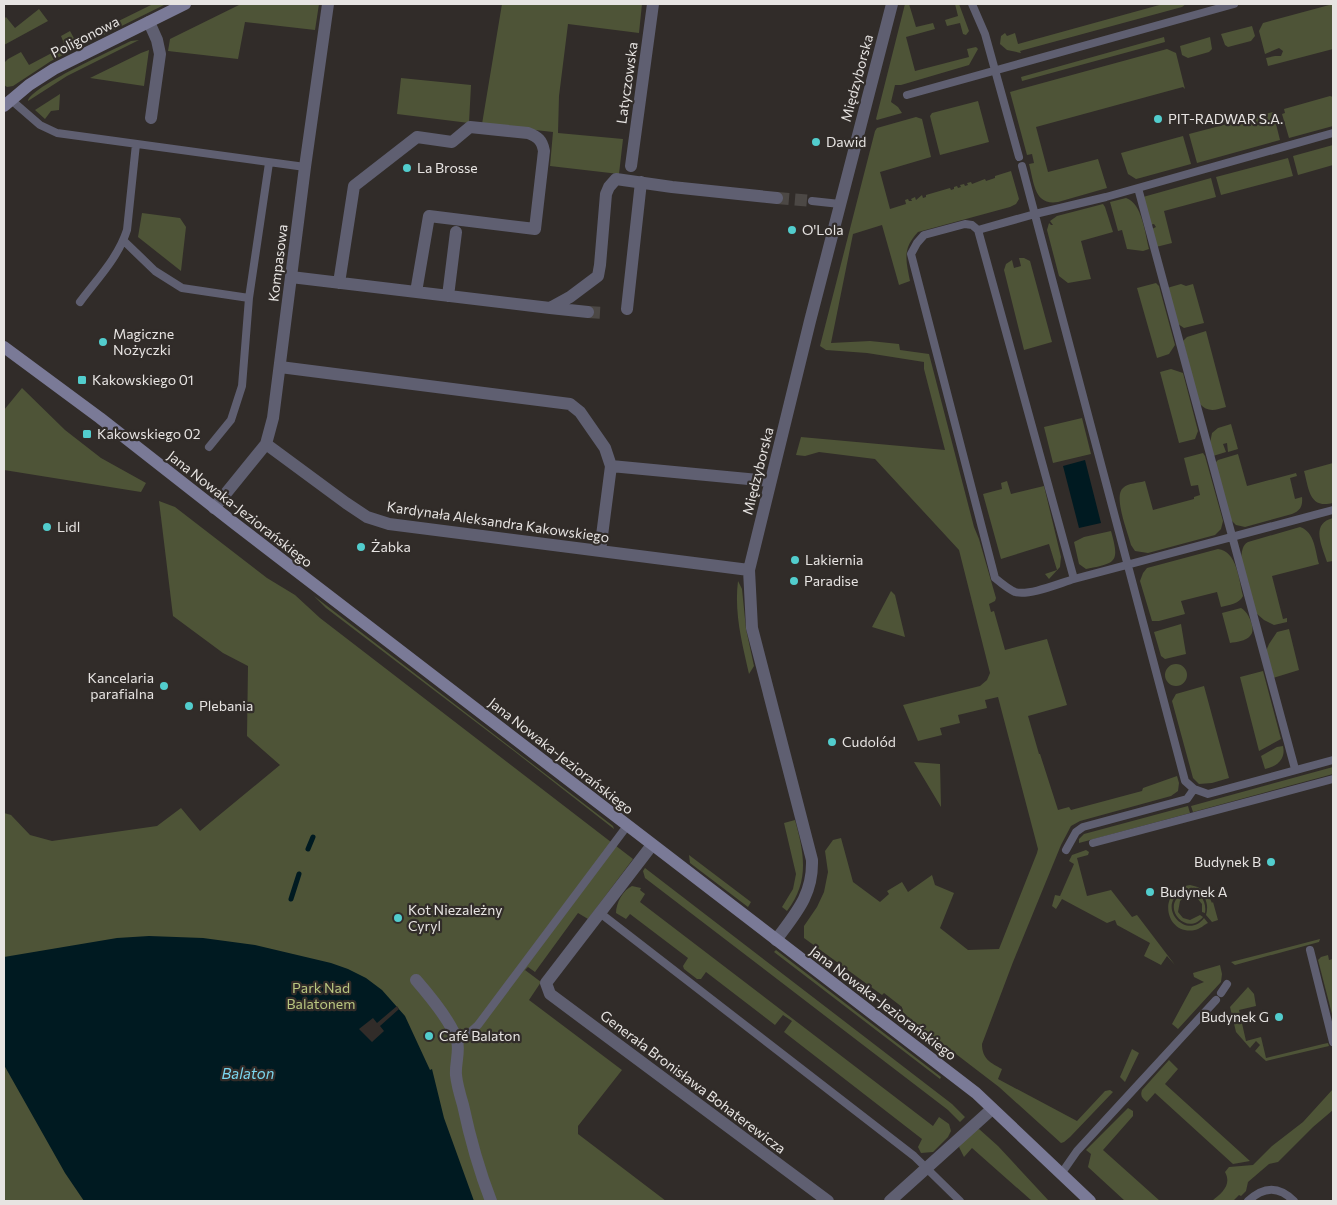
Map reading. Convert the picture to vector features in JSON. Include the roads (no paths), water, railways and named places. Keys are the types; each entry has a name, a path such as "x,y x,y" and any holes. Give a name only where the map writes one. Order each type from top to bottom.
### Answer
{"street":[{"name":"Poligonowa","path":"7,103 54,69 185,4"},
{"name":"Kompasowa","path":"214,508 266,444 273,418 328,4"},
{"name":"Latyczowska","path":"631,166 653,4"},
{"name":"Międzyborska","path":"776,940 807,894 811,882 812,860 752,628 749,570 892,4"},
{"path":"149,22 157,40 160,54 151,118"},
{"path":"338,283 354,186 417,137 452,142 470,127 528,134 536,137 543,143 544,151 535,229 429,216 416,292"},
{"path":"550,308 570,297 598,276 606,194 611,183 616,179 777,198"},
{"path":"627,309 641,182"},
{"path":"448,296 456,232"},
{"path":"291,277 588,312"},
{"name":"Jana Nowaka-Jeziorańskiego","path":"4,347 93,413 976,1093 1090,1201"},
{"path":"280,367 570,404 580,412 604,448 611,466 600,551"},
{"name":"Kardynała Aleksandra Kakowskiego","path":"266,444 346,504 368,517 389,524 749,570"},
{"path":"611,466 770,482"},
{"path":"600,913 652,845"},
{"name":"Generała Bronisława Bohaterewicza","path":"600,913 546,983 550,994 828,1201"},
{"path":"416,980 435,1004 457,1040 456,1075 466,1122 483,1181 491,1201"},
{"path":"890,1201 992,1109"}],"lane":[{"path":"972,4 985,34 1019,157"},
{"path":"907,95 996,71 1205,8 1234,4"},
{"path":"7,103 50,131 305,167"},
{"path":"978,230 1106,197 1333,133"},
{"path":"80,302 116,255 124,241 127,230 136,144"},
{"path":"210,448 230,420 242,386 250,298 269,163"},
{"path":"1022,166 1185,781 1194,789 1208,794 1333,760"},
{"path":"1138,188 1295,769"},
{"path":"812,201 840,204"},
{"path":"1074,579 978,230 972,225 966,224 924,235 911,254 996,578 1005,586 1017,592 1036,591 1074,579 1333,510"},
{"path":"124,241 155,271 182,288 250,298"},
{"path":"1093,843 1333,779"},
{"path":"1066,850 1076,832 1083,827 1187,799 1194,789"},
{"path":"457,1040 466,1036 478,1026 627,826"},
{"path":"600,913 843,1100 926,1167 960,1201"},
{"path":"1310,950 1333,1042"},
{"path":"1221,993 1226,984"},
{"path":"1061,1174 1077,1151 1216,1000"},
{"path":"1248,1201 1265,1190 1279,1190 1294,1201"}],"water":[{"path":"1085,460 1101,523 1079,528 1063,466"},
{"name":"Balaton","path":"149,936 203,938 255,945 331,963 348,969 366,978 382,990 405,1016 430,1070 432,1069 444,1118 474,1201 84,1201 65,1173 4,1065 4,957 117,938"}],"waterway":[{"path":"308,849 313,837"},
{"path":"291,899 299,874"}],"tunnel":[{"path":"777,198 812,201"},
{"path":"588,312 605,313"}],"place":[{"name":"PIT-RADWAR S.A.","path":"1158,119"},
{"name":"Dawid","path":"816,142"},
{"name":"La Brosse","path":"407,168"},
{"name":"O'Lola","path":"792,230"},
{"name":"Magiczne Nożyczki","path":"103,342"},
{"name":"Kakowskiego 01","path":"82,380"},
{"name":"Kakowskiego 02","path":"87,434"},
{"name":"Lidl","path":"47,527"},
{"name":"Żabka","path":"361,547"},
{"name":"Lakiernia","path":"795,560"},
{"name":"Paradise","path":"794,581"},
{"name":"Kancelaria parafialna","path":"164,686"},
{"name":"Plebania","path":"189,706"},
{"name":"Cudolód","path":"832,742"},
{"name":"Budynek B","path":"1271,862"},
{"name":"Budynek A","path":"1150,892"},
{"name":"Kot Niezależny Cyryl","path":"398,918"},
{"name":"Budynek G","path":"1279,1017"},
{"name":"Café Balaton","path":"429,1036"}],"park label":[{"name":"Park Nad Balatonem","path":"321,996"}]}
